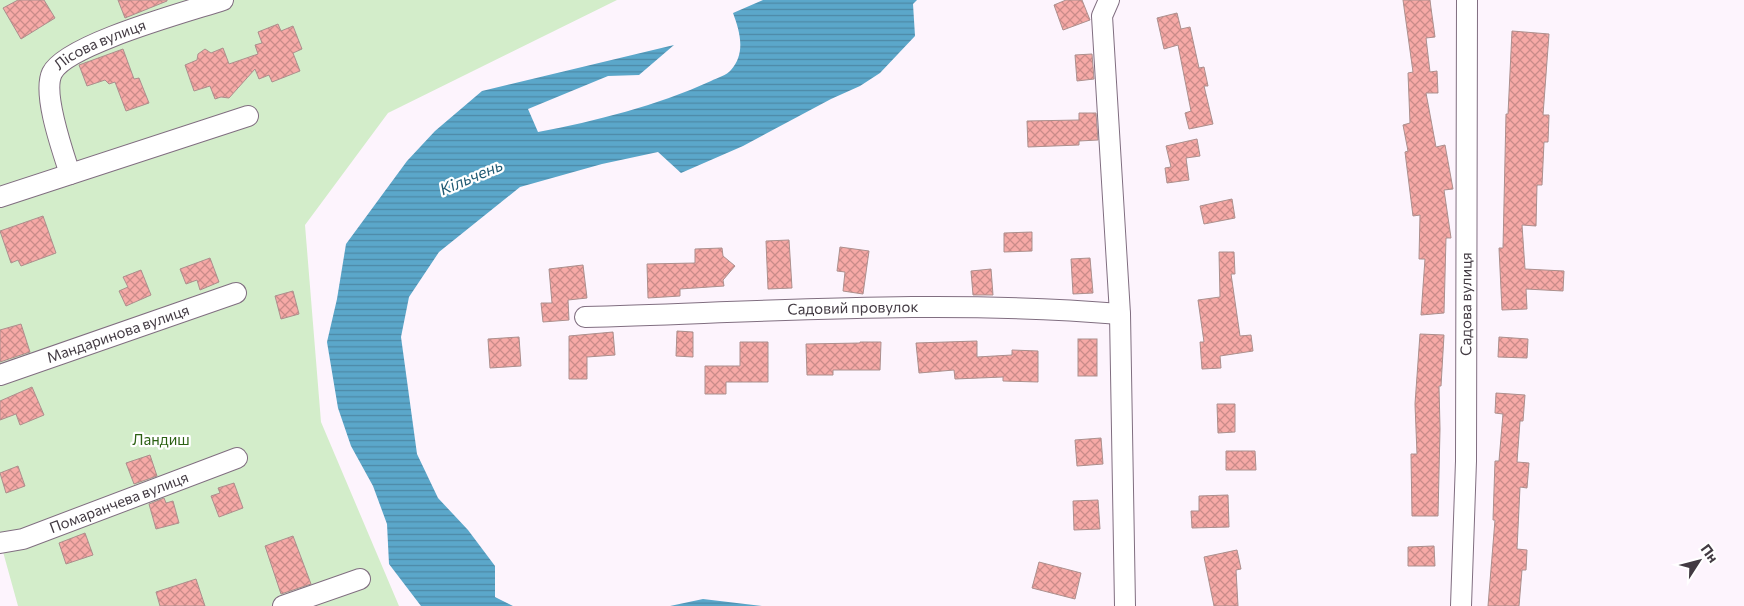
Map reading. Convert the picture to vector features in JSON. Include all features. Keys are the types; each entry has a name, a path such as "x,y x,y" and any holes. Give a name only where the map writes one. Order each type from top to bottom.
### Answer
{"street":[{"name":"Лісова вулиця","path":"70,174 49,93 52,73 66,58 123,32 223,0"},
{"path":"1109,0 1102,16 1120,314 1125,606"},
{"name":"Садова вулиця","path":"1461,606 1466,451 1467,0"},
{"path":"0,197 248,116"},
{"name":"Мандаринова вулиця","path":"0,375 236,293"},
{"name":"Садовий провулок","path":"585,317 899,309 1050,308 1120,314"},
{"name":"Помаранчева вулиця","path":"0,543 23,539 236,458"},
{"path":"283,606 360,579"}],"green space":[{"name":"Ландиш","path":"0,0 617,0 388,113 305,225 321,422 399,606 18,606 0,541"}],"water":[{"name":"Кільчень","path":"763,0 917,0 913,4 915,36 880,73 860,86 831,99 743,146 681,173 658,152 602,164 520,187 439,252 409,297 401,337 417,454 438,498 468,530 495,566 495,597 513,606 421,606 389,564 387,524 373,486 351,446 338,408 327,342 337,299 346,244 407,161 435,131 482,91 674,45 639,75 608,76 528,109 538,132 604,118 669,98 729,72 739,57 740,50 738,28 733,13"},
{"path":"703,599 762,606 670,606"}],"building":[{"path":"18,0 44,0 55,18 21,39 3,8"},
{"path":"118,0 167,0 167,1 125,18"},
{"path":"1066,0 1082,0 1090,20 1063,30 1054,5"},
{"path":"1403,0 1430,0 1435,37 1426,38 1430,72 1437,71 1438,93 1426,93 1436,147 1445,145 1453,189 1444,190 1451,238 1446,238 1444,313 1421,315 1425,259 1419,259 1420,215 1413,216 1405,152 1408,151 1403,125 1410,123 1408,73 1413,72"},
{"path":"1177,13 1181,29 1190,27 1199,68 1204,67 1208,86 1204,86 1213,124 1189,129 1185,113 1191,111 1178,45 1164,49 1157,18"},
{"path":"278,24 281,31 293,26 302,49 293,53 300,71 272,82 269,75 259,79 255,69 229,98 221,97 215,99 210,86 194,91 185,65 197,60 198,54 205,49 211,53 223,48 229,64 258,54 255,45 262,43 258,32"},
{"path":"1512,31 1549,34 1543,115 1549,115 1548,142 1544,142 1542,185 1537,185 1536,226 1522,225 1525,269 1564,271 1563,291 1526,289 1527,309 1502,310 1499,248 1503,248 1506,114 1508,114"},
{"path":"123,49 134,79 139,78 149,103 126,111 115,82 109,84 105,80 87,86 79,65"},
{"path":"1092,54 1094,79 1077,81 1075,55"},
{"path":"1079,113 1096,113 1098,140 1079,141 1079,145 1028,147 1027,121 1079,120"},
{"path":"1197,139 1200,156 1186,158 1189,180 1167,183 1165,168 1171,167 1166,146"},
{"path":"1232,199 1235,218 1204,224 1200,206"},
{"path":"43,216 56,253 21,266 18,260 11,263 0,231"},
{"path":"1032,232 1032,251 1004,252 1004,233"},
{"path":"789,240 792,288 768,289 766,241"},
{"path":"840,247 869,251 863,294 843,291 845,272 837,271"},
{"path":"722,248 723,256 735,266 723,280 724,286 680,289 680,296 648,298 647,264 695,263 695,249"},
{"path":"1219,252 1234,252 1235,274 1231,274 1240,336 1251,335 1253,351 1220,356 1221,368 1202,369 1200,342 1204,342 1198,300 1220,297"},
{"path":"210,258 219,282 200,290 197,280 186,284 180,269"},
{"path":"1090,258 1093,293 1073,294 1071,259"},
{"path":"583,265 587,298 568,300 569,320 543,322 541,303 552,303 549,269"},
{"path":"991,269 993,295 973,295 971,271"},
{"path":"141,270 151,295 126,306 119,291 128,287 123,277"},
{"path":"293,291 299,314 281,319 275,296"},
{"path":"21,324 30,352 0,362 0,330"},
{"path":"677,331 693,332 693,357 676,356"},
{"path":"613,332 615,355 587,357 587,379 569,379 569,336"},
{"path":"1420,334 1444,335 1441,386 1439,386 1438,516 1412,516 1411,454 1417,454 1415,404"},
{"path":"519,337 521,366 490,368 488,339"},
{"path":"1499,337 1528,339 1527,358 1498,357"},
{"path":"1078,339 1097,339 1097,376 1078,376"},
{"path":"977,341 977,357 1012,355 1012,350 1038,351 1038,382 1003,381 1003,377 955,379 954,370 919,373 916,343"},
{"path":"740,342 768,342 768,382 726,382 726,394 705,394 705,366 740,366"},
{"path":"881,342 880,370 833,370 833,375 807,375 806,344"},
{"path":"32,387 44,415 20,425 16,414 0,420 0,401"},
{"path":"1496,393 1525,395 1523,421 1520,421 1517,462 1529,463 1527,488 1520,487 1517,549 1527,550 1526,570 1522,570 1519,606 1488,606 1495,520 1493,520 1495,461 1499,461 1503,414 1495,413"},
{"path":"1217,404 1235,404 1235,432 1218,433"},
{"path":"1101,438 1103,464 1077,466 1075,440"},
{"path":"1226,451 1255,451 1256,470 1226,470"},
{"path":"150,455 157,476 134,484 126,463"},
{"path":"18,466 25,486 6,493 0,473"},
{"path":"234,483 243,508 219,517 211,496 220,493 218,488"},
{"path":"1228,495 1229,527 1192,528 1191,511 1199,511 1199,496"},
{"path":"164,498 166,503 173,501 179,523 156,529 149,504"},
{"path":"1098,500 1100,529 1074,530 1073,501"},
{"path":"85,533 93,555 66,564 59,543"},
{"path":"293,536 311,584 281,594 265,546"},
{"path":"1434,546 1435,566 1408,566 1408,547"},
{"path":"1237,550 1241,569 1236,570 1238,606 1214,606 1204,557"},
{"path":"1039,562 1081,573 1075,599 1032,588"},
{"path":"196,579 205,606 160,606 156,592"}]}
